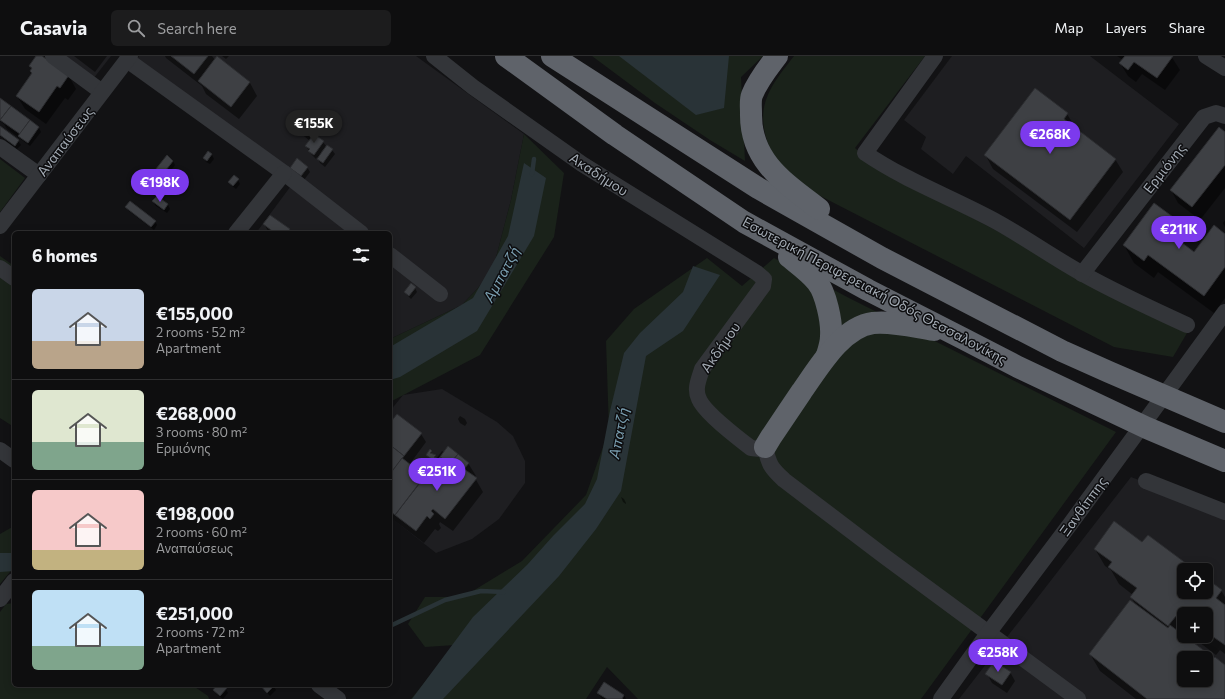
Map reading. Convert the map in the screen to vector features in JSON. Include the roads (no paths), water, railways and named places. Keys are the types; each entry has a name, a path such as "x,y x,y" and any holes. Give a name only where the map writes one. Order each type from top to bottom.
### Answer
{"highway":[{"name":"Εσωτερική Περιφερειακή Οδός Θεσσαλονίκης","path":"506,56 615,135 744,222 868,290 1018,367 1147,428 1225,461"},
{"path":"552,56 758,188 882,258 1062,351 1225,422"},
{"path":"778,56 760,79 751,96 751,126 762,157 771,169 790,187 882,258"},
{"path":"744,222 800,266 818,283 825,298 831,320 831,337 827,355"},
{"path":"766,447 771,437 827,355 846,336 859,327 873,323 890,323 935,331 962,338"}],"street":[{"path":"53,56 102,92"},
{"name":"Ακαδήμου","path":"434,56 473,87 582,164 757,273 764,279 763,286"},
{"path":"935,56 865,153 889,169 999,223 1082,274 1187,325"},
{"path":"1206,56 1225,68"},
{"path":"128,58 284,173 358,231"},
{"name":"Αναπαύσεως","path":"0,226 128,58"},
{"name":"Ερμιόνης","path":"1082,274 1204,117 1216,113 1225,116"},
{"path":"0,146 39,175"},
{"path":"238,231 284,173"},
{"path":"392,257 440,294"},
{"path":"0,268 12,277"},
{"name":"Ακδήμου","path":"763,286 702,369 697,383 698,398 706,409 751,448 760,449 766,447"},
{"name":"Ξανθίππης","path":"941,699 1225,312"},
{"path":"766,447 768,460 773,470 784,480 884,556 1078,699"},
{"path":"0,450 12,459"},
{"path":"1146,481 1225,512"},
{"path":"0,599 12,584"},
{"path":"322,687 338,699"}],"water":[{"path":"619,56 729,56 724,108 696,115"},
{"path":"524,163 546,178 534,236 477,331 400,377 392,379 392,346 473,298 508,236"},
{"path":"693,266 720,275 683,331 646,356 621,491 596,529 559,576 443,699 412,699 473,617 527,565 585,504 597,479 610,411 624,353 640,333 683,292"},
{"path":"0,553 12,553 12,571 0,572"}],"waterway":[{"name":"Αμπατζή","path":"532,174 534,159"},
{"name":"Απατζή","path":"392,625 445,600 481,591 504,592"}]}
